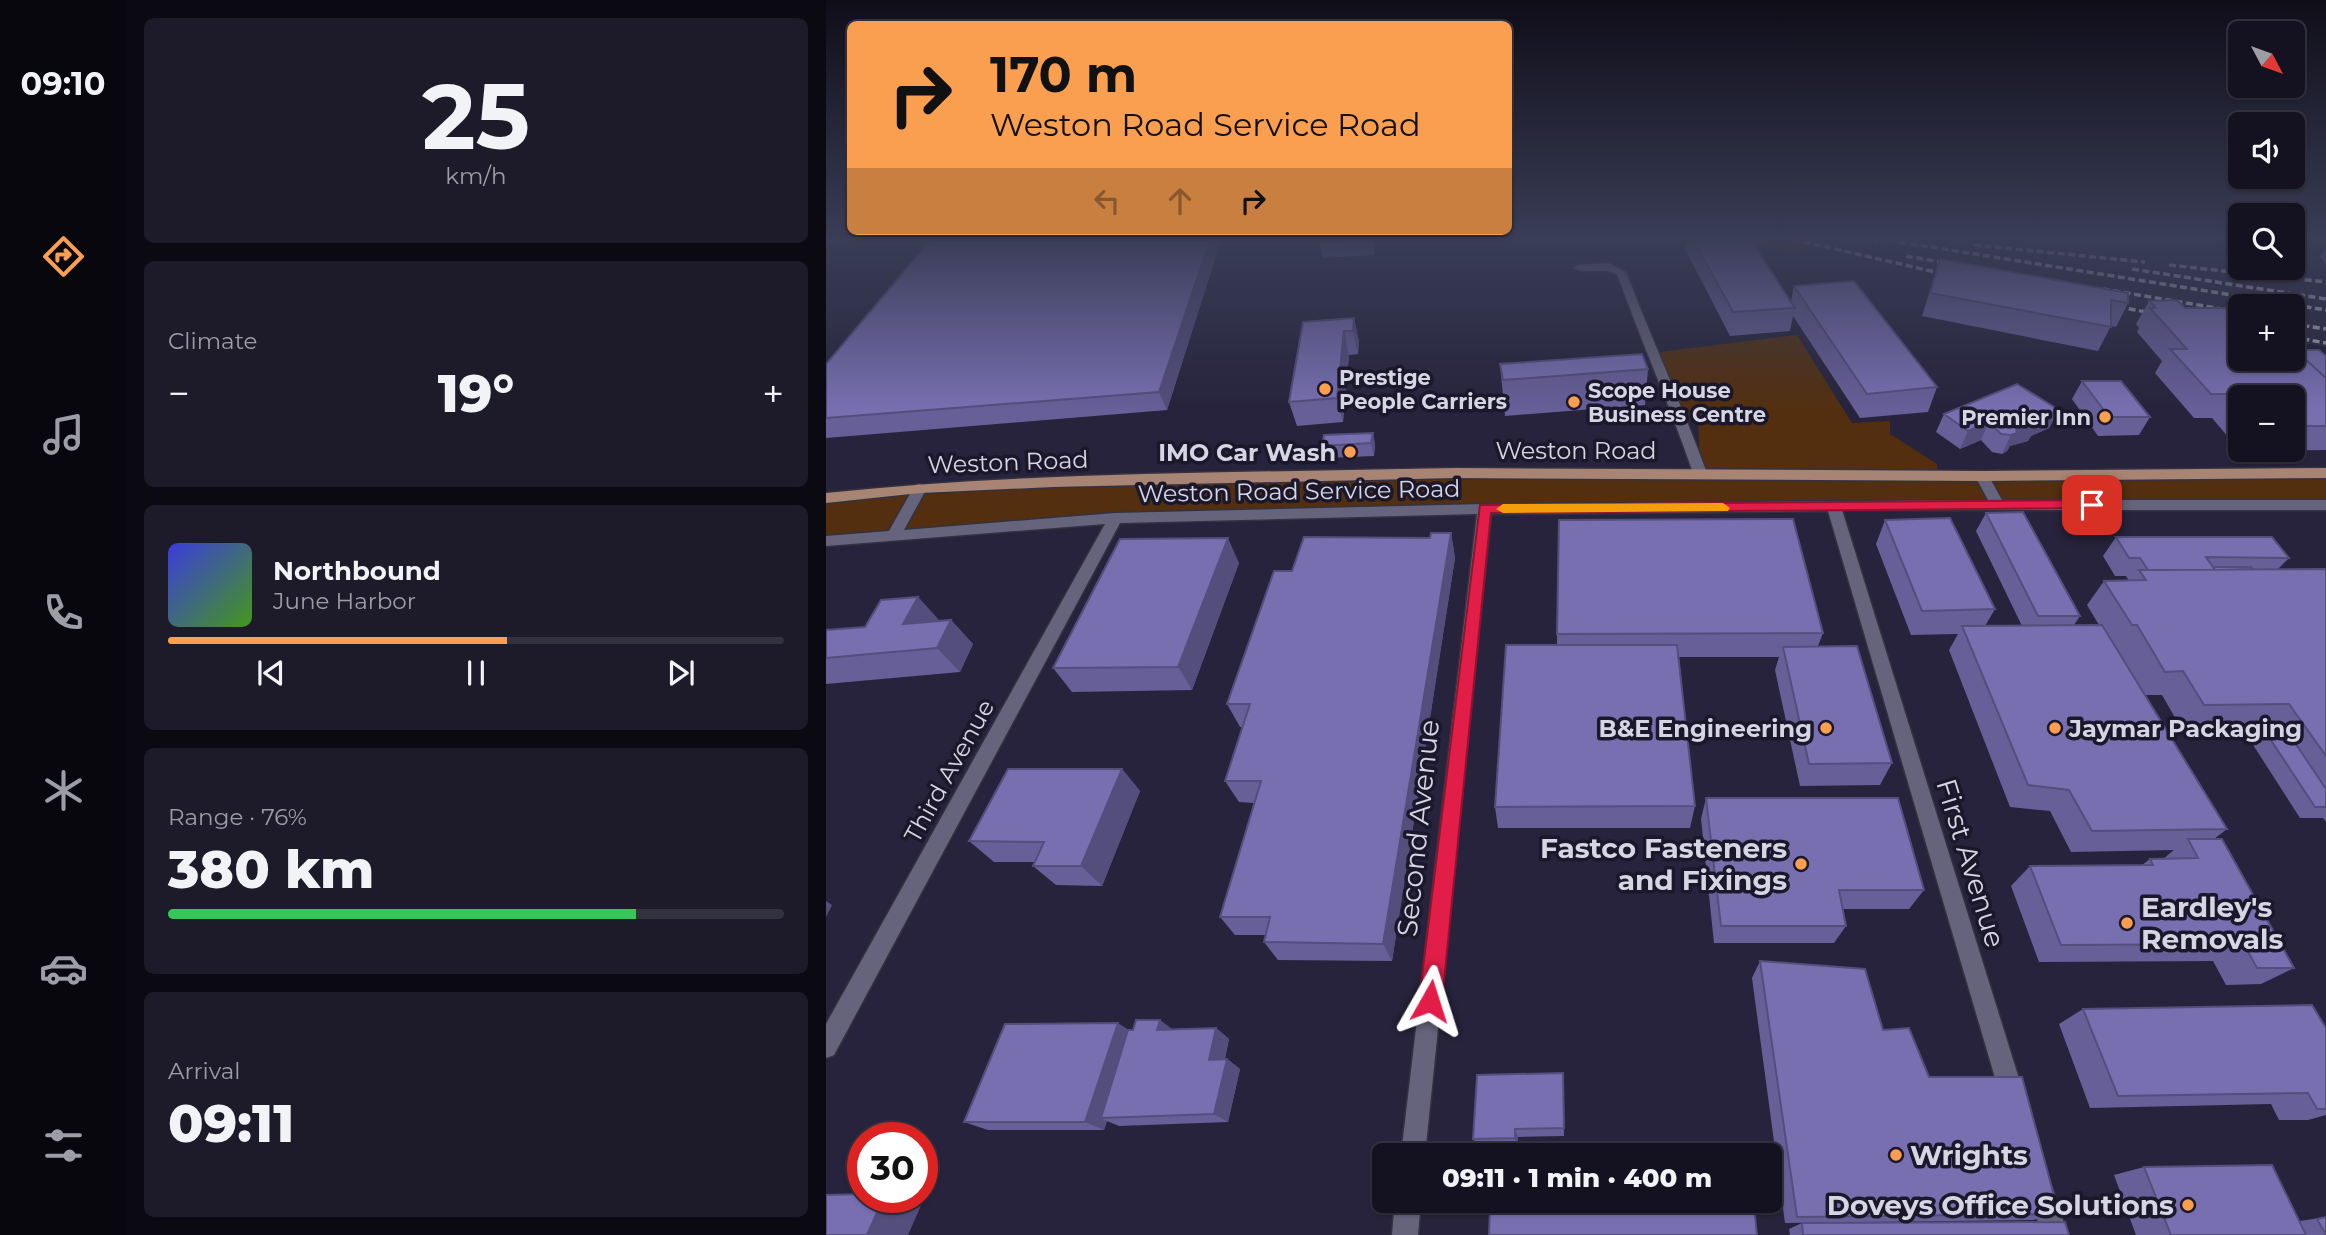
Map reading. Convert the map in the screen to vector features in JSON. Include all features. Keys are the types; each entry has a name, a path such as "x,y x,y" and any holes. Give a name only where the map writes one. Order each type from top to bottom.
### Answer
{"main road":[{"name":"Weston Road","path":"826,498 920,488 1053,482 1455,473 1982,476 2326,473"}],"street":[{"path":"1630,295 1676,404 1700,473"},
{"path":"1982,476 1998,505"},
{"path":"895,533 920,488"},
{"name":"Weston Road Service Road","path":"826,541 895,533 1115,518 1485,509 2326,505"},
{"name":"First Avenue","path":"1834,508 2019,1116"},
{"name":"Second Avenue","path":"1414,1143 1485,509"},
{"name":"Third Avenue","path":"826,1048 1115,518"},
{"path":"2039,1182 2055,1235"},
{"path":"1405,1235 1407,1213"}],"shaded area":[{"path":"826,295 2228,295 2228,371 2257,371 2278,385 2228,385 2228,462 2305,462 2305,404 2326,418 2326,1235 826,1235"},
{"path":"2305,295 2326,295 2326,347 2305,343"},
{"path":"1797,335 1852,423 1890,421 1890,434 1937,464 1937,475 2326,473 2326,505 2036,504 1115,518 826,541 826,498 920,488 1700,473 1698,417 1681,422 1652,353"}],"building":[{"path":"884,295 1192,295 1159,392 826,418 826,364"},
{"path":"1724,295 1786,295 1795,308 1733,312"},
{"path":"1800,295 1865,295 1937,387 1867,394"},
{"path":"1939,295 2128,295 2128,303 2111,300 2111,327"},
{"path":"2177,300 2185,308 2225,308 2228,311 2228,371 2305,371 2305,359 2326,378 2326,426 2305,426 2305,385 2228,385 2228,394 2211,394 2170,349 2187,349 2150,308 2156,308 2149,301"},
{"path":"1354,318 1353,331 1344,331 1337,398 1289,402 1303,322"},
{"path":"2305,350 2319,350 2326,356 2326,378 2305,359"},
{"path":"1642,354 1648,369 1503,380 1500,364"},
{"path":"2082,381 2121,381 2150,417 2109,417"},
{"path":"2017,384 2059,410 2034,420 2037,423 2016,428 2017,433 2011,435 2001,434 1989,422 1968,431 1944,414"},
{"path":"1373,433 1371,443 1322,446 1324,435"},
{"path":"2023,512 2080,616 2038,616 1986,513"},
{"path":"1950,518 1995,609 1922,611 1885,520"},
{"path":"1793,519 1823,633 1557,634 1559,520"},
{"path":"1431,533 1451,533 1383,944 1264,942 1270,917 1220,917 1261,781 1225,781 1250,704 1227,704 1274,571 1292,571 1304,537 1430,538"},
{"path":"2116,537 2272,537 2289,558 2206,557 2215,570 2148,570 2140,558 2129,558"},
{"path":"1228,538 1178,667 1053,668 1120,539"},
{"path":"2213,567 2251,567 2253,569 2215,570"},
{"path":"2326,569 2326,756 2289,704 2204,705 2183,671 2165,672 2137,625 2132,625 2104,581 2146,580 2139,570"},
{"path":"918,597 903,624 951,620 937,648 826,658 826,630 865,627 881,600"},
{"name":"Jaymar Packaging","path":"2102,625 2227,829 2092,831 2069,790 2028,785 1962,626"},
{"path":"1506,645 1677,645 1695,806 1495,807"},
{"name":"B&E Engineering","path":"1857,646 1892,763 1809,764 1783,647"},
{"path":"2261,725 2283,725 2326,789 2326,807 2315,807"},
{"path":"1008,769 1122,769 1081,866 1033,866 1044,842 969,841"},
{"name":"Fastco Fasteners and Fixings","path":"1706,798 1898,798 1924,890 1839,890 1846,926 1721,926"},
{"name":"Eardley's Removals","path":"2188,839 2222,839 2294,968 2257,968 2244,944 2061,945 2030,866 2153,865 2150,859 2198,858"},
{"name":"Wrights","path":"1760,961 1865,969 1883,1030 1909,1028 1929,1077 2022,1077 2059,1214 1797,1217"},
{"path":"2312,1005 2326,1028 2326,1109 2317,1109 2308,1093 2118,1096 2083,1009"},
{"path":"1136,1020 1160,1020 1157,1030 1216,1028 1209,1060 1227,1059 1214,1114 1101,1118 1128,1030 1133,1030"},
{"path":"1118,1023 1085,1122 964,1122 1005,1024"},
{"path":"1563,1073 1564,1128 1515,1129 1515,1138 1473,1139 1477,1075"},
{"name":"Doveys Office Solutions","path":"2272,1165 2306,1235 2171,1235 2144,1167"},
{"path":"847,1194 847,1213 877,1213 867,1235 826,1235 826,1195"},
{"path":"1490,1213 1755,1213 1757,1235 1489,1235"},
{"path":"2326,1217 2326,1235 2317,1219"},
{"path":"2065,1222 2069,1235 1803,1235 1802,1223"}],"railway":[{"path":"2137,295 2228,310"},
{"path":"2230,295 2326,310"},
{"path":"2298,295 2326,299"},
{"path":"2108,305 2163,315"},
{"path":"2305,326 2326,329"},
{"path":"2305,339 2326,343"}],"slow traffic":[{"path":"1503,509 1723,508"}],"place":[{"name":"Prestige People Carriers","path":"1325,389"},
{"name":"Scope House Business Centre","path":"1574,402"},
{"name":"Premier Inn","path":"2105,417"},
{"name":"IMO Car Wash","path":"1350,452"},
{"name":"B&E Engineering","path":"1826,728"},
{"name":"Jaymar Packaging","path":"2055,728"},
{"name":"Fastco Fasteners and Fixings","path":"1801,864"},
{"name":"Eardley's Removals","path":"2127,923"},
{"name":"Wrights","path":"1896,1155"},
{"name":"Doveys Office Solutions","path":"2188,1205"}],"route":[{"path":"1430,1001 1485,509 2092,505"}]}
